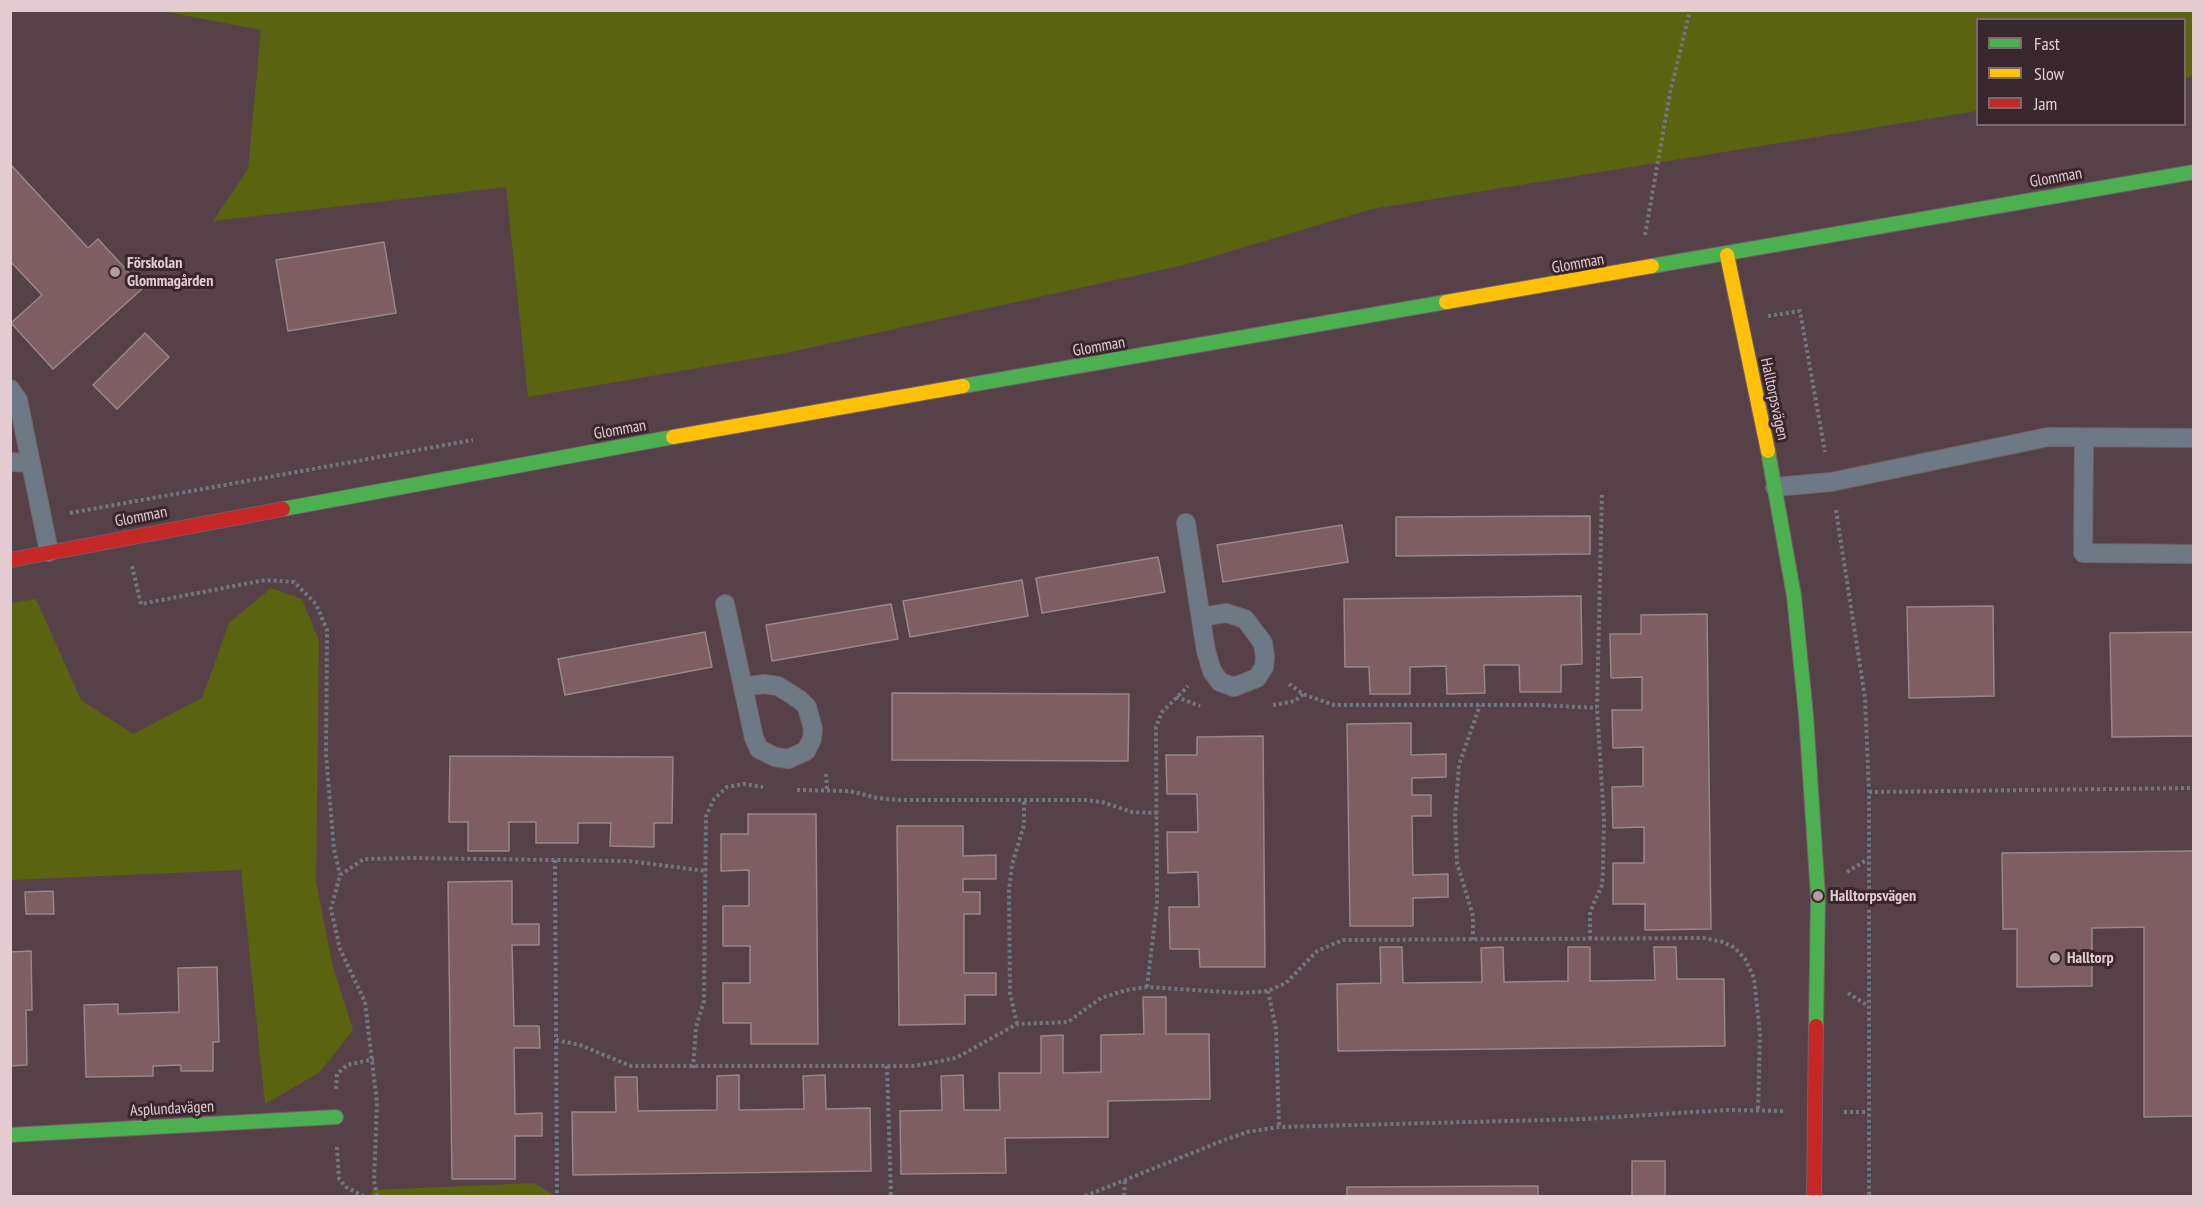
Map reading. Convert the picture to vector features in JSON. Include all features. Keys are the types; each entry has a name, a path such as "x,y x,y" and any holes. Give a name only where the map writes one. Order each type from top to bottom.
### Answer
{"street":[{"name":"Glomman","path":"10,560 603,449 2193,172"},
{"name":"Halltorpsvägen","path":"1727,255 1775,487 1794,596 1806,715 1818,896 1814,1197"},
{"name":"Asplundavägen","path":"10,1135 336,1117"}],"lane":[{"path":"10,389 18,400 49,552"},
{"path":"1775,487 1831,482 2048,437 2193,438"},
{"path":"2084,438 2083,554 2193,554"},
{"path":"10,462 30,463"},
{"path":"1186,523 1201,617 1212,671 1220,682 1234,687 1257,678 1264,667 1263,643 1245,619 1226,613 1201,617"},
{"path":"725,604 754,738 759,749 775,757 788,759 806,751 812,739 813,729 807,707 778,686 764,684 743,687"}],"path":[{"path":"1645,235 1670,93 1690,10"},
{"path":"1800,311 1831,482 1865,698 1869,792 1867,1112 1869,1197"},
{"path":"1590,939 1590,912 1602,885 1603,871 1604,820 1597,708 1602,492"},
{"path":"119,504 141,604 265,580 294,582 316,604 327,630 326,755 334,849 340,875 331,909 340,949 365,1002 377,1103 374,1181 377,1197"},
{"path":"1264,667 1303,694 1334,705 1597,708"},
{"path":"1147,987 1157,903 1158,813 1155,736 1161,712 1194,680 1212,671"},
{"path":"1473,940 1473,916 1457,863 1455,817 1460,765 1480,705"},
{"path":"693,1068 696,1027 704,1001 706,816 714,799 728,787 744,784 766,787"},
{"path":"1869,792 2193,788"},
{"path":"788,790 850,791 877,798 900,800 1084,800 1102,802 1132,812 1158,813"},
{"path":"1017,1024 1010,993 1009,890 1012,865 1024,825 1024,800"},
{"path":"340,875 364,859 629,861 706,871"},
{"path":"1844,874 1868,859"},
{"path":"555,860 557,1197"},
{"path":"556,1040 580,1045 631,1066 693,1068 915,1066 956,1058 1017,1024 1068,1022 1101,998 1147,987 1241,993 1268,991 1286,983 1317,951 1343,940 1703,938 1723,942 1735,948 1745,959 1757,993 1760,1034 1758,1111"},
{"path":"1268,991 1276,1029 1279,1127"},
{"path":"1844,992 1868,1006"},
{"path":"887,1066 891,1197"},
{"path":"1085,1197 1247,1132 1279,1127 1584,1119 1727,1110 1867,1112"},
{"path":"1124,1197 1125,1181"}],"green space":[{"path":"2193,10 2193,76 2186,78 2186,18 1976,18 1976,111 1372,209 1188,264 786,353 528,397 506,187 213,221 248,169 261,30 162,11"},
{"path":"271,588 302,599 319,641 316,881 332,963 353,1030 320,1072 265,1104 241,870 11,880 10,603 36,599 81,700 133,734 202,698 229,623"},
{"path":"534,1183 556,1196 371,1196 372,1190"}],"building":[{"path":"10,164 88,248 98,239 143,288 53,369 11,323 42,295 10,261"},
{"path":"384,242 396,313 288,331 276,260"},
{"path":"145,333 169,357 117,409 93,385"},
{"path":"1590,516 1590,554 1396,556 1396,517"},
{"path":"1342,525 1348,562 1223,582 1217,545"},
{"path":"1158,557 1165,592 1042,613 1036,578"},
{"path":"1022,580 1028,616 910,637 903,601"},
{"path":"1581,596 1582,664 1561,665 1561,692 1520,692 1519,665 1484,665 1485,693 1447,694 1446,666 1410,667 1410,694 1370,694 1369,667 1345,667 1344,599"},
{"path":"891,604 898,639 772,661 766,625"},
{"path":"1993,606 1994,696 1909,698 1907,607"},
{"path":"1707,614 1711,929 1645,930 1645,904 1613,904 1613,863 1644,863 1644,827 1613,828 1612,787 1643,786 1643,747 1613,748 1612,710 1642,710 1642,677 1611,678 1610,634 1641,634 1641,615"},
{"path":"705,632 712,667 565,695 558,659"},
{"path":"2194,632 2194,736 2112,737 2110,633"},
{"path":"892,693 1129,694 1128,761 892,760"},
{"path":"1411,723 1411,755 1446,754 1446,777 1412,778 1412,795 1431,795 1431,816 1412,816 1413,875 1448,874 1448,897 1413,898 1413,926 1350,926 1347,724"},
{"path":"1263,736 1265,967 1200,967 1199,949 1170,949 1169,907 1199,907 1198,872 1168,873 1167,832 1198,832 1197,794 1167,794 1166,755 1197,755 1197,737"},
{"path":"450,756 673,757 672,823 654,823 654,847 610,846 611,823 578,823 578,843 536,843 536,822 509,822 509,851 468,851 468,822 449,822"},
{"path":"748,814 816,814 818,1044 751,1044 751,1023 723,1023 723,983 750,983 750,946 723,946 723,906 749,906 749,870 721,871 721,834 748,834"},
{"path":"897,826 963,826 963,856 996,855 996,879 963,879 963,892 980,892 980,914 964,914 964,973 996,973 996,995 965,995 965,1024 899,1025"},
{"name":"Halltorp","path":"2194,851 2194,1116 2144,1117 2144,927 2092,928 2092,986 2017,987 2017,929 2003,929 2002,853"},
{"path":"512,881 512,924 539,924 539,945 512,945 514,1026 539,1026 540,1048 514,1048 515,1114 542,1113 542,1136 515,1136 515,1179 452,1179 448,882"},
{"path":"53,891 54,914 26,914 25,892"},
{"path":"1380,947 1402,947 1403,983 1482,982 1481,948 1503,947 1504,982 1568,981 1568,947 1590,947 1590,981 1655,980 1654,947 1676,947 1677,979 1724,979 1725,1046 1338,1051 1337,984 1381,983"},
{"path":"31,951 32,1010 26,1010 27,1065 10,1066 10,952"},
{"path":"217,967 219,1042 213,1042 213,1071 181,1071 181,1065 153,1066 153,1076 86,1077 84,1005 118,1004 118,1014 179,1012 178,968"},
{"path":"1143,997 1166,997 1166,1034 1209,1034 1210,1099 1108,1101 1108,1137 1005,1138 1006,1173 901,1174 900,1111 942,1110 941,1076 963,1075 964,1110 1000,1110 999,1073 1041,1073 1041,1036 1063,1035 1063,1073 1101,1072 1101,1035 1144,1034"},
{"path":"739,1075 739,1110 804,1109 803,1076 825,1075 826,1109 870,1108 871,1171 573,1175 572,1112 616,1112 615,1077 637,1077 638,1111 717,1110 717,1076"},
{"path":"1632,1161 1665,1161 1665,1196 1632,1196"},
{"path":"1538,1186 1538,1196 1347,1196 1347,1187"}],"traffic: fast":[{"path":"1652,266 2194,172"},
{"path":"963,386 1446,302"},
{"path":"283,509 673,437"},
{"path":"1768,451 1794,596 1806,715 1818,896 1816,1026"},
{"path":"10,1135 336,1117"}],"traffic: slow":[{"path":"1727,255 1768,451"},
{"path":"1446,302 1652,266"},
{"path":"673,437 963,386"}],"traffic: jam":[{"path":"10,560 283,509"},
{"path":"1814,1196 1816,1026"}],"place":[{"name":"Förskolan Glommagården","path":"115,272"},
{"name":"Halltorpsvägen","path":"1818,896"},
{"name":"Halltorp","path":"2055,958"}]}
